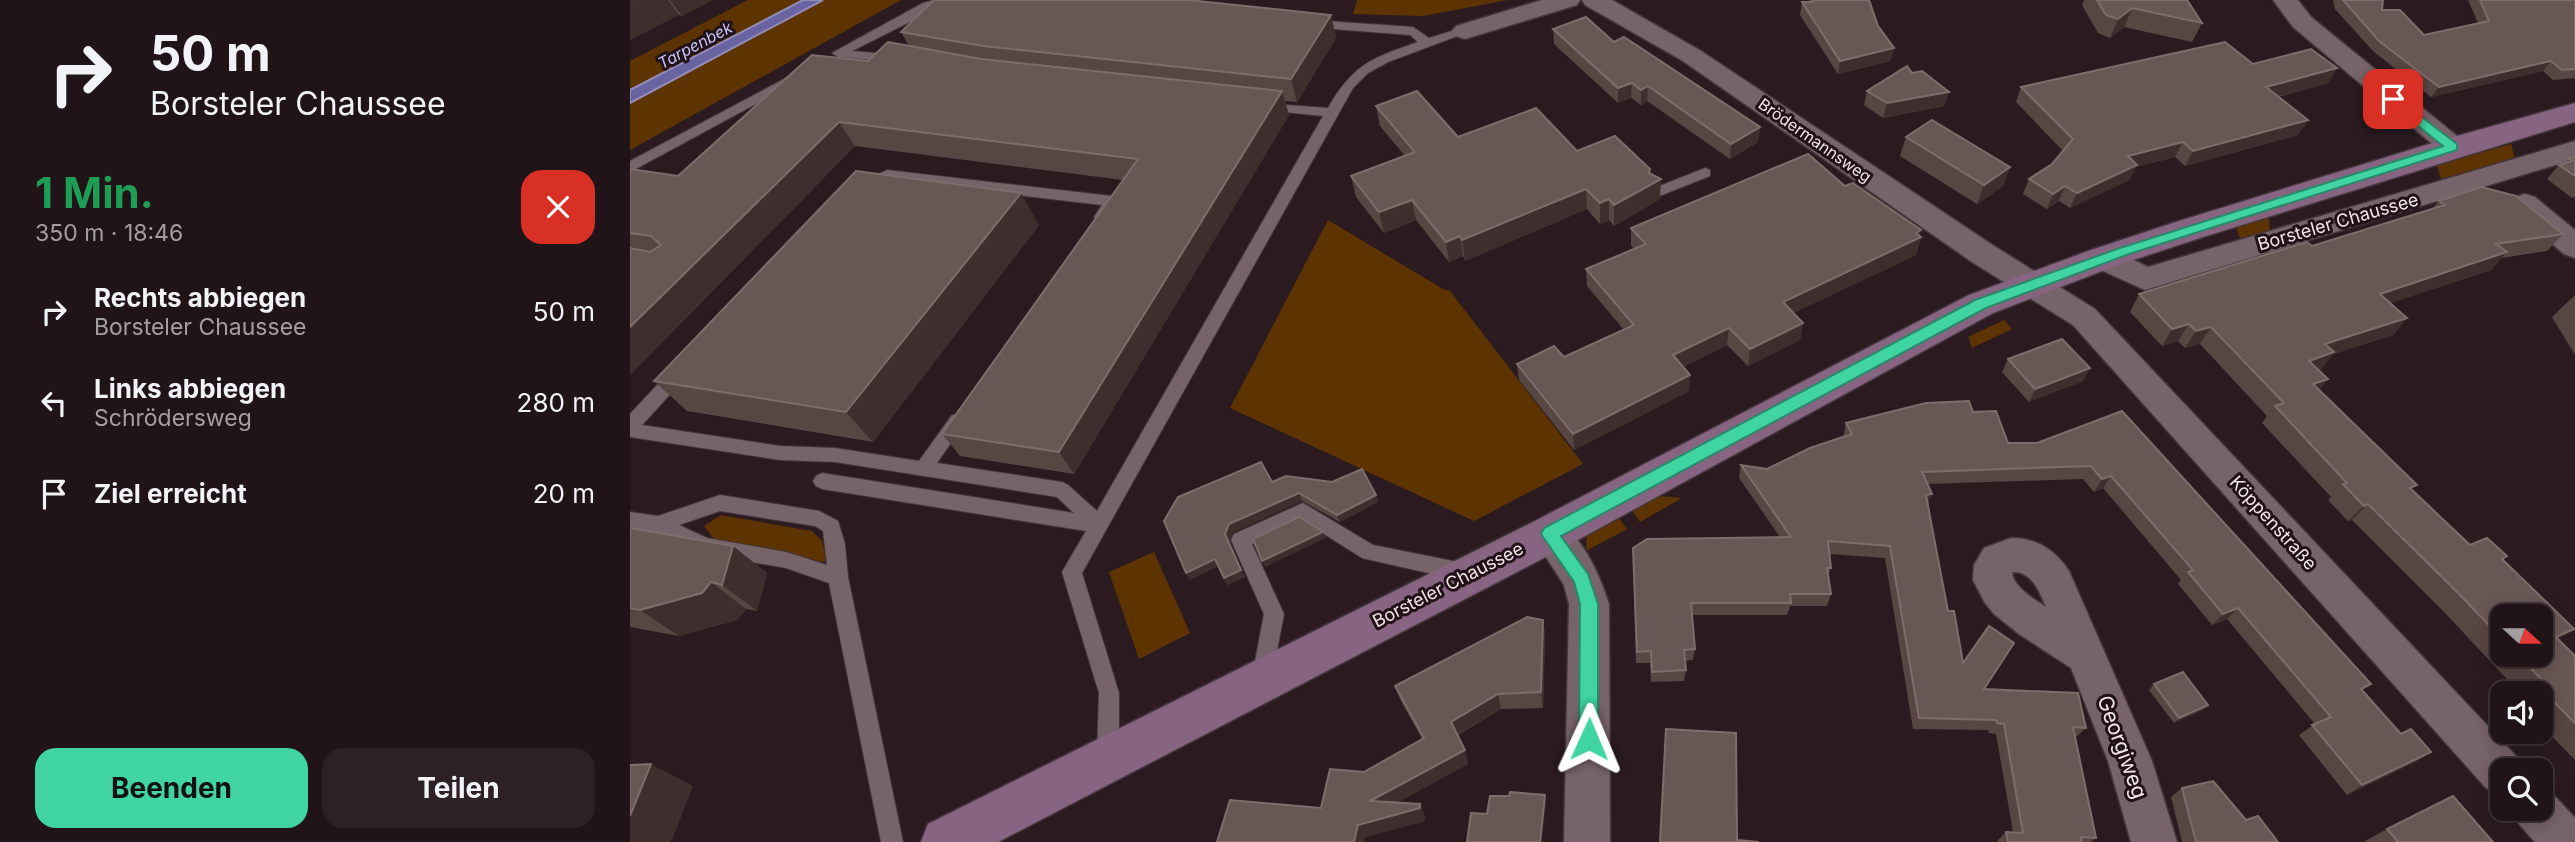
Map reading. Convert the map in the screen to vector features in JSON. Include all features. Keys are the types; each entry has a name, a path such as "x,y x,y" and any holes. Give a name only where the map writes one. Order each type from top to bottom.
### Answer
{"main road":[{"name":"Borsteler Chaussee","path":"946,842 1108,757 1550,534 1980,304 2102,258 2453,147 2575,112"}],"street":[{"path":"1465,31 1568,0"},
{"name":"Brödermannsweg","path":"1594,0 1692,56 1983,254 2034,284"},
{"path":"2285,0 2302,22 2453,147"},
{"name":"Borsteler Chaussee","path":"2102,258 2146,279 2575,150"},
{"path":"2493,176 2575,247"},
{"name":"Köppenstraße","path":"2034,284 2084,317 2490,760"},
{"path":"1550,534 1582,579 1589,604 1587,842"},
{"name":"Georgiweg","path":"2085,654 2130,761 2154,842"},
{"path":"2547,821 2566,842"}],"lane":[{"path":"630,167 928,6 947,0"},
{"path":"1298,23 1413,31 1427,43"},
{"path":"1108,757 1109,693 1072,572 1331,113 1356,75 1372,63 1465,31"},
{"path":"826,60 906,60"},
{"path":"1250,104 1331,113"},
{"path":"1657,192 1705,173"},
{"path":"855,186 887,175 1112,201 1088,235"},
{"path":"630,428 686,366"},
{"path":"924,468 971,402"},
{"path":"630,428 780,453 835,455 1062,490 1099,525"},
{"path":"822,481 1099,525"},
{"path":"658,524 720,503 819,519 831,527 838,577 892,842"},
{"path":"1261,680 1274,614 1241,540 1303,511 1369,552 1469,574"},
{"path":"630,520 658,524 705,546 786,560 838,577"}],"shaded area":[{"path":"748,0 901,0 630,150 630,61"},
{"path":"803,0 823,0 630,103 630,90"},
{"path":"1357,0 1508,0 1423,16 1353,14"},
{"path":"2511,144 2515,159 2441,179 2437,165"},
{"path":"2269,216 2270,232 2241,242 2236,226"},
{"path":"1328,220 1450,291 1583,464 1474,521 1230,408"},
{"path":"2004,320 2012,329 1972,348 1968,337"},
{"path":"1659,496 1682,498 1640,522 1632,510"},
{"path":"721,515 812,531 822,541 826,559 824,562 721,542 714,539 704,526"},
{"path":"1618,517 1627,529 1586,551 1587,533"},
{"path":"1154,552 1190,633 1139,659 1109,572"}],"building":[{"path":"934,0 1188,0 1331,15 1291,79 983,46 901,32"},
{"path":"1869,0 1878,26 1894,48 1840,61 1802,2"},
{"path":"2097,0 2187,0 2202,23 2132,8 2118,19 2106,15"},
{"path":"2343,0 2383,0 2382,10 2400,10 2424,35 2489,21 2480,0 2575,0 2575,69 2562,70 2551,61 2439,87 2379,41"},
{"path":"1586,17 1614,42 1624,37 1760,127 1731,144 1648,86 1641,90 1632,83 1618,88 1553,29"},
{"path":"888,42 981,59 1282,91 1059,452 942,434 1138,159 839,122 630,327 630,248 650,252 661,245 651,236 630,233 630,169 678,176 812,55 868,61"},
{"path":"2225,42 2253,64 2311,49 2337,68 2266,87 2308,120 2193,151 2183,142 2128,156 2137,165 2077,193 2065,186 2053,194 2029,179 2052,164 2073,139 2021,87"},
{"path":"1907,66 1912,73 1922,71 1949,92 1887,103 1867,91"},
{"path":"1417,91 1458,137 1536,108 1577,151 1615,136 1650,169 1649,173 1661,179 1614,205 1609,199 1600,203 1586,189 1462,240 1460,236 1446,242 1412,200 1379,212 1351,176 1415,152 1376,106"},
{"path":"1932,120 2010,167 1984,185 1906,137"},
{"path":"1808,154 1845,186 1853,183 1921,230 1916,233 1921,237 1783,302 1803,323 1750,349 1729,328 1673,355 1690,375 1573,434 1517,364 1554,346 1564,357 1634,325 1586,269 1646,244 1631,228"},
{"path":"2575,157 2575,176 2559,165 2572,161 2569,159"},
{"path":"856,171 1021,193 846,412 654,381"},
{"path":"2481,187 2516,196 2563,234 2496,244 2507,252 2380,294 2407,318 2325,344 2334,352 2309,361 2328,379 2313,384 2417,485 2410,488 2470,545 2487,538 2507,556 2502,559 2548,604 2490,604 2490,626 2368,504 2364,506 2343,484 2347,483 2275,406 2284,403 2211,327 2196,331 2189,324 2172,329 2139,294 2307,242 2312,246 2445,205 2439,201"},
{"path":"2062,339 2090,368 2035,389 2008,359"},
{"path":"1969,401 1973,412 1996,411 2008,443 2037,443 2122,411 2371,684 2361,689 2401,734 2411,729 2431,752 2362,785 2312,725 2331,717 2238,608 2223,614 2188,572 2193,570 2111,476 2102,479 2091,466 1922,472 1932,494 1926,495 1948,611 1954,611 1963,663 1989,626 2014,643 1984,689 2078,693 2086,728 2073,727 2096,838 2081,837 2082,842 2008,842 2006,832 2023,833 2004,724 1997,723 1996,720 1919,718 1890,546 1828,541 1831,568 1827,568 1831,594 1790,594 1791,603 1691,603 1695,649 1684,650 1686,670 1652,672 1651,651 1637,652 1633,548 1647,539 1791,537 1741,465 1767,469 1810,448 1852,434 1846,423 1926,403"},
{"path":"1261,462 1272,482 1286,476 1332,482 1362,469 1376,495 1337,515 1299,493 1229,524 1225,534 1241,570 1224,578 1215,559 1186,573 1164,521 1178,497"},
{"path":"1299,517 1323,532 1262,561 1253,539"},
{"path":"630,528 733,546 722,585 711,582 702,593 640,610 630,608"},
{"path":"2553,609 2574,629 2556,637 2575,656 2575,723 2553,701 2553,681 2536,681 2541,679 2529,667 2553,667"},
{"path":"1527,617 1543,620 1541,692 1498,694 1451,722 1465,750 1370,801 1420,804 1420,808 1358,825 1354,842 1217,842 1230,800 1321,808 1330,769 1364,772 1424,738 1395,686"},
{"path":"2183,672 2208,705 2179,718 2154,684"},
{"path":"1666,729 1736,733 1737,840 1759,842 1660,842"},
{"path":"651,764 630,816 630,765"},
{"path":"2213,781 2246,820 2258,816 2278,842 2196,842 2182,788"},
{"path":"1510,792 1545,795 1540,842 1467,842 1471,813 1487,814 1490,796 1509,796"},
{"path":"2453,796 2493,842 2398,842 2387,829"}],"route":[{"path":"1589,739 1589,604 1582,579 1550,534 1980,304 2102,258 2453,147 2393,99"}],"water label":[{"name":"Tarpenbek","path":"695,45"}]}
